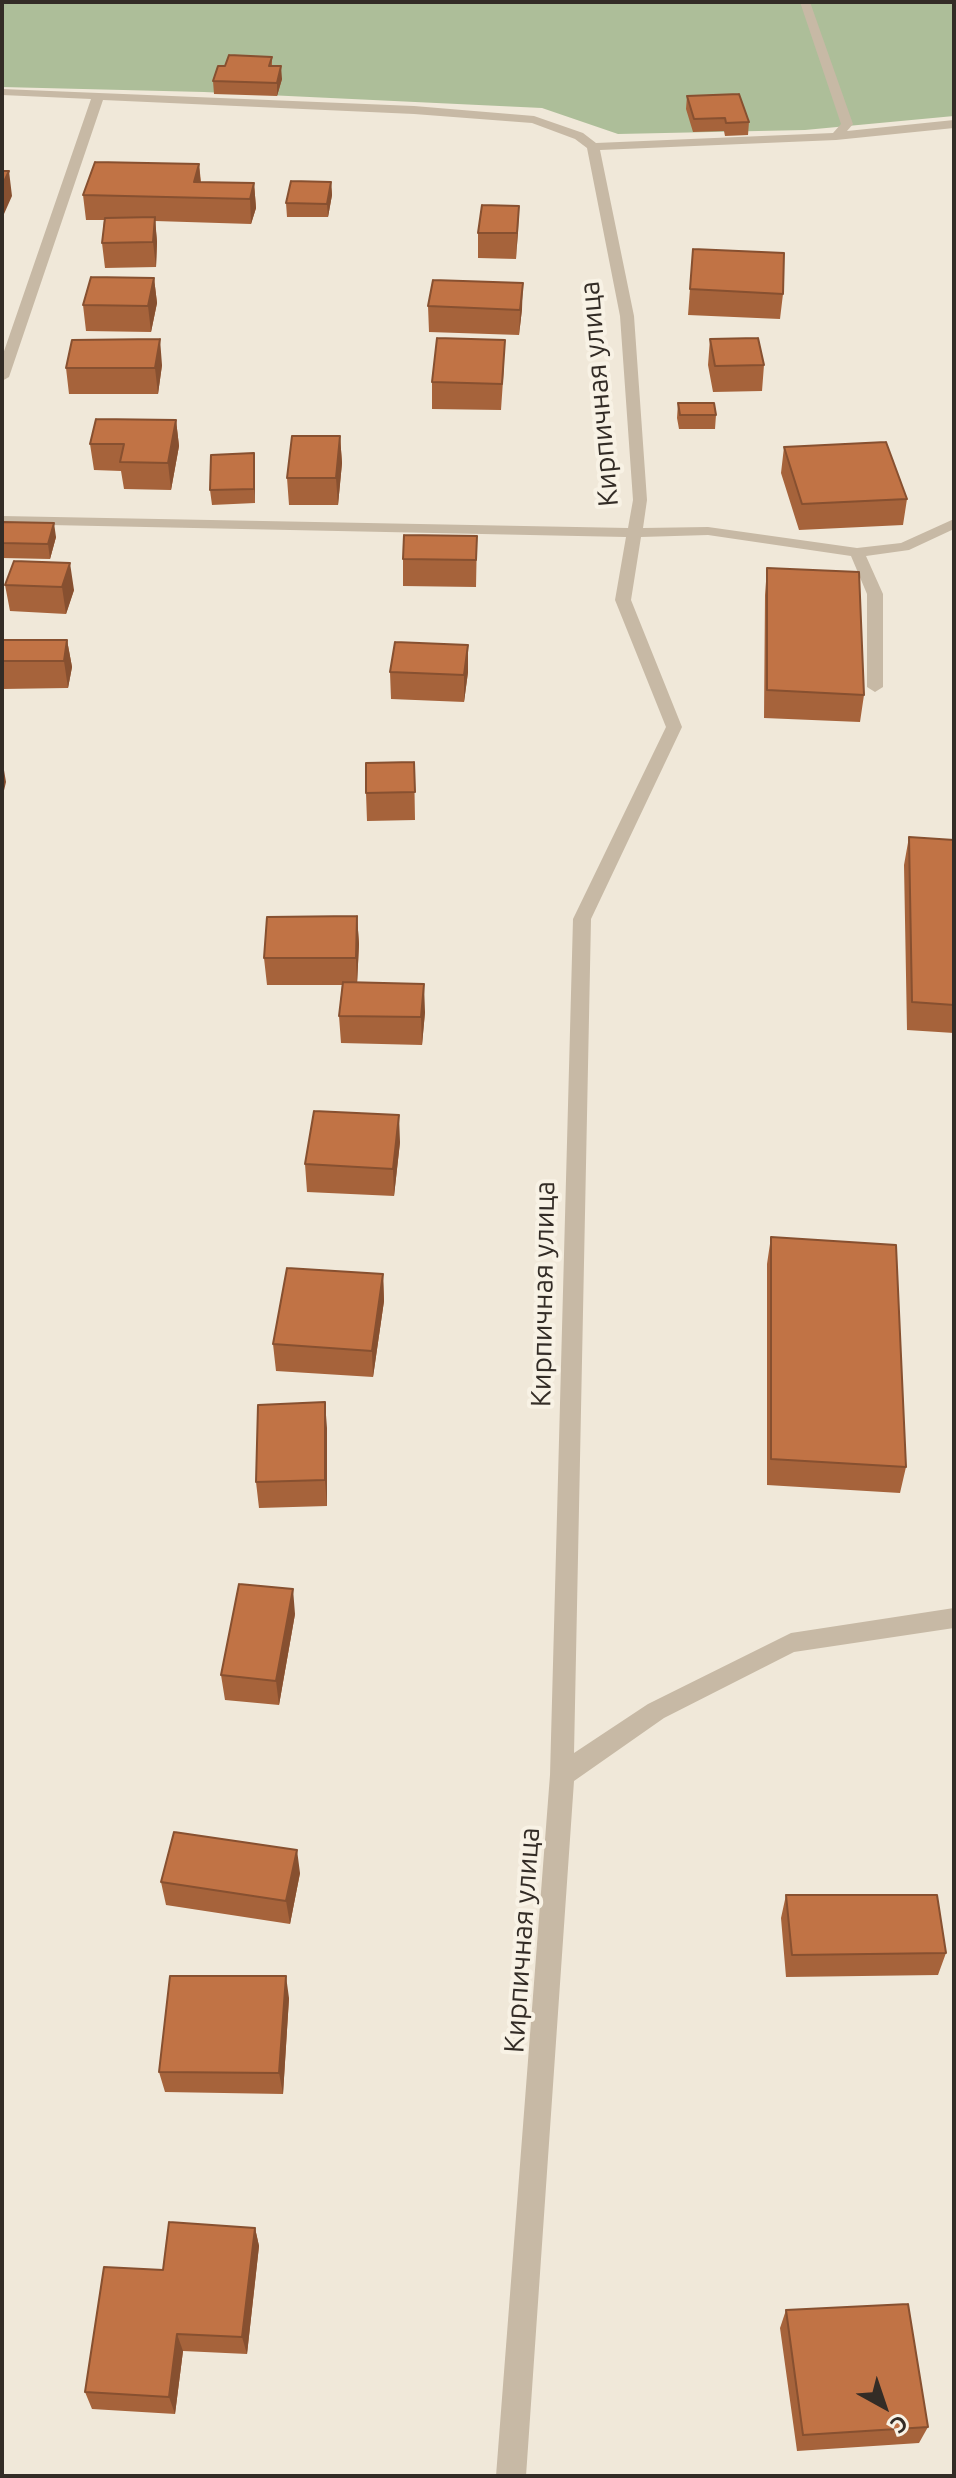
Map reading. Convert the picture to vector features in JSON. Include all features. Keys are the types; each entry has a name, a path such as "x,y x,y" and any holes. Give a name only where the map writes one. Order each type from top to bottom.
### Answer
{"street":[{"path":"805,2 847,124 836,136"},
{"path":"2,92 414,110 534,120 579,136 593,147 836,136 954,124"},
{"path":"2,377 98,97"},
{"name":"Кирпичная улица","path":"511,2476 562,1775 572,1225 582,919 674,727 623,600 640,500 627,316 593,147"},
{"path":"2,520 635,533 708,531 857,552 904,547 954,523"},
{"path":"857,552 875,594 875,687"},
{"path":"562,1775 656,1711 791,1643 954,1618"}],"green space":[{"path":"2,2 954,2 954,116 805,130 618,134 542,108 204,92 2,87"}],"building":[{"path":"229,55 272,57 269,66 281,66 277,83 213,81 218,66 225,66"},
{"path":"739,94 749,122 726,123 725,118 694,119 687,96"},
{"path":"95,162 199,164 194,182 254,183 250,199 83,195"},
{"path":"2,171 9,171 2,186"},
{"path":"291,181 331,182 327,204 286,203"},
{"path":"482,205 519,206 517,233 478,233"},
{"path":"155,217 153,242 102,243 105,218"},
{"path":"693,249 784,253 783,294 690,289"},
{"path":"91,277 154,278 148,306 83,305"},
{"path":"433,280 523,283 520,310 428,306"},
{"path":"437,338 505,340 502,384 432,382"},
{"path":"758,338 764,365 715,366 710,339"},
{"path":"160,339 155,368 66,368 72,340"},
{"path":"678,403 714,403 716,415 680,415"},
{"path":"96,419 176,420 168,463 120,462 124,444 90,444"},
{"path":"292,436 340,436 336,478 287,478"},
{"path":"886,442 907,499 802,504 784,447"},
{"path":"254,453 254,489 210,490 211,455"},
{"path":"2,522 54,523 48,544 2,543"},
{"path":"404,535 477,536 476,560 403,559"},
{"path":"14,561 70,563 62,587 5,585"},
{"path":"767,568 859,572 864,695 767,690"},
{"path":"2,640 67,640 64,661 2,661"},
{"path":"395,642 468,645 464,675 390,672"},
{"path":"414,762 415,792 366,793 366,763"},
{"path":"909,837 954,840 954,1005 912,1002"},
{"path":"357,916 356,958 264,958 267,917"},
{"path":"343,982 424,984 421,1017 339,1016"},
{"path":"314,1111 399,1115 393,1169 305,1164"},
{"path":"771,1237 896,1245 906,1467 771,1459"},
{"path":"287,1268 383,1274 372,1351 273,1344"},
{"path":"325,1402 325,1480 256,1482 258,1405"},
{"path":"239,1584 293,1589 276,1681 221,1675"},
{"path":"174,1832 297,1850 286,1901 161,1882"},
{"path":"786,1895 937,1895 946,1953 792,1955"},
{"path":"170,1976 286,1976 279,2073 159,2072"},
{"path":"169,2222 255,2228 242,2337 177,2334 169,2397 85,2392 104,2267 163,2270"},
{"path":"908,2304 928,2427 803,2435 786,2310"}]}
